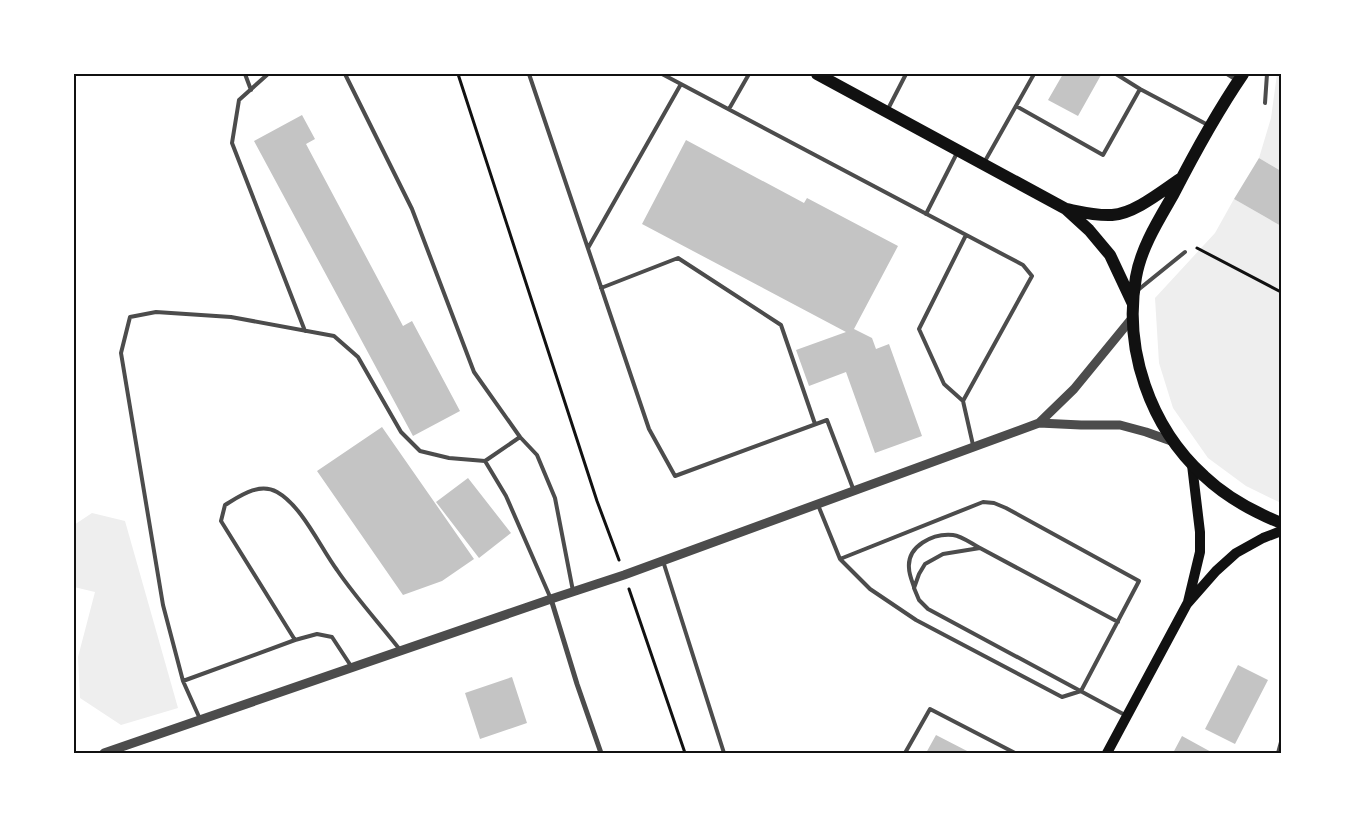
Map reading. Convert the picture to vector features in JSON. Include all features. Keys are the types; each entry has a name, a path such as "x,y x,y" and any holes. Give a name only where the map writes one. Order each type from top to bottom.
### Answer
{"main road":[{"path":"817,74 1066,209 1089,230 1110,254 1134,299"},
{"path":"1240,77 1181,178 1145,248 1136,277 1133,317 1135,344 1146,389 1164,426 1192,465 1228,495 1281,523"},
{"path":"1066,209 1103,215 1119,214 1135,208 1181,178"},
{"path":"1187,604 1200,552 1200,532 1192,465"},
{"path":"1107,753 1187,604 1216,571 1236,553 1262,538 1281,531"}],"street":[{"path":"104,753 624,575 1039,423 1074,389 1133,317"},
{"path":"1039,423 1081,426 1120,425 1174,442"},
{"path":"551,599 577,684 601,753"}],"lane":[{"path":"245,74 251,90"},
{"path":"268,74 239,100 232,143 305,331"},
{"path":"345,74 412,210 474,372 520,437 538,456 555,498 573,591"},
{"path":"529,74 648,429 675,476 827,420 854,492"},
{"path":"662,74 1023,265 1032,276 963,401"},
{"path":"730,110 749,74"},
{"path":"888,112 906,74"},
{"path":"984,164 1034,74"},
{"path":"1116,74 1211,127"},
{"path":"1227,74 1240,77"},
{"path":"1265,104 1267,74"},
{"path":"588,248 681,84"},
{"path":"1016,106 1103,155 1140,89"},
{"path":"926,214 958,151"},
{"path":"966,235 918,329 944,384 963,401 974,448"},
{"path":"1134,299 1185,252"},
{"path":"601,288 678,258 781,325 815,424"},
{"path":"200,720 182,682 163,605 121,353 130,317 156,312 231,317 334,336 358,357 401,432 420,451 448,458 485,461 520,437"},
{"path":"485,461 506,496 551,599"},
{"path":"295,640 221,522 225,505 258,488 276,491 294,505 338,572 402,651"},
{"path":"817,504 840,559 870,589 916,620 1062,697 1082,691 1139,581 994,503 983,502 840,559"},
{"path":"1118,622 954,535 928,539 914,551 910,559 909,569 914,588 919,600 928,609 1127,716"},
{"path":"914,588 925,564 943,554 980,548"},
{"path":"662,561 724,753"},
{"path":"182,682 295,640 317,634 332,636 352,668"},
{"path":"904,753 930,709 1015,753"},
{"path":"1278,753 1281,742"}],"path":[{"path":"458,74 594,492 685,753"},
{"path":"1192,246 1281,292"}],"shaded area":[{"path":"1277,74 1281,74 1281,171 1259,158 1271,118"},
{"path":"1234,199 1281,226 1281,503 1246,486 1208,458 1173,408 1159,363 1155,298 1215,233"},
{"path":"92,513 125,521 178,708 121,725 80,698 78,657 95,592 74,587 74,525"}],"building":[{"path":"1063,74 1101,75 1078,116 1048,100"},
{"path":"302,115 315,139 306,144 403,326 412,321 460,411 413,436 254,141"},
{"path":"686,140 804,203 807,198 898,246 854,329 872,338 876,349 889,344 922,436 875,453 846,372 809,386 796,350 846,332 642,224"},
{"path":"1259,158 1281,171 1281,226 1234,199"},
{"path":"382,427 474,559 442,581 403,595 317,471"},
{"path":"468,478 511,533 479,558 436,502"},
{"path":"1238,665 1268,680 1235,744 1205,729"},
{"path":"512,677 527,723 480,739 465,693"},
{"path":"936,735 971,753 926,753"},
{"path":"1182,736 1213,753 1173,753"}]}
